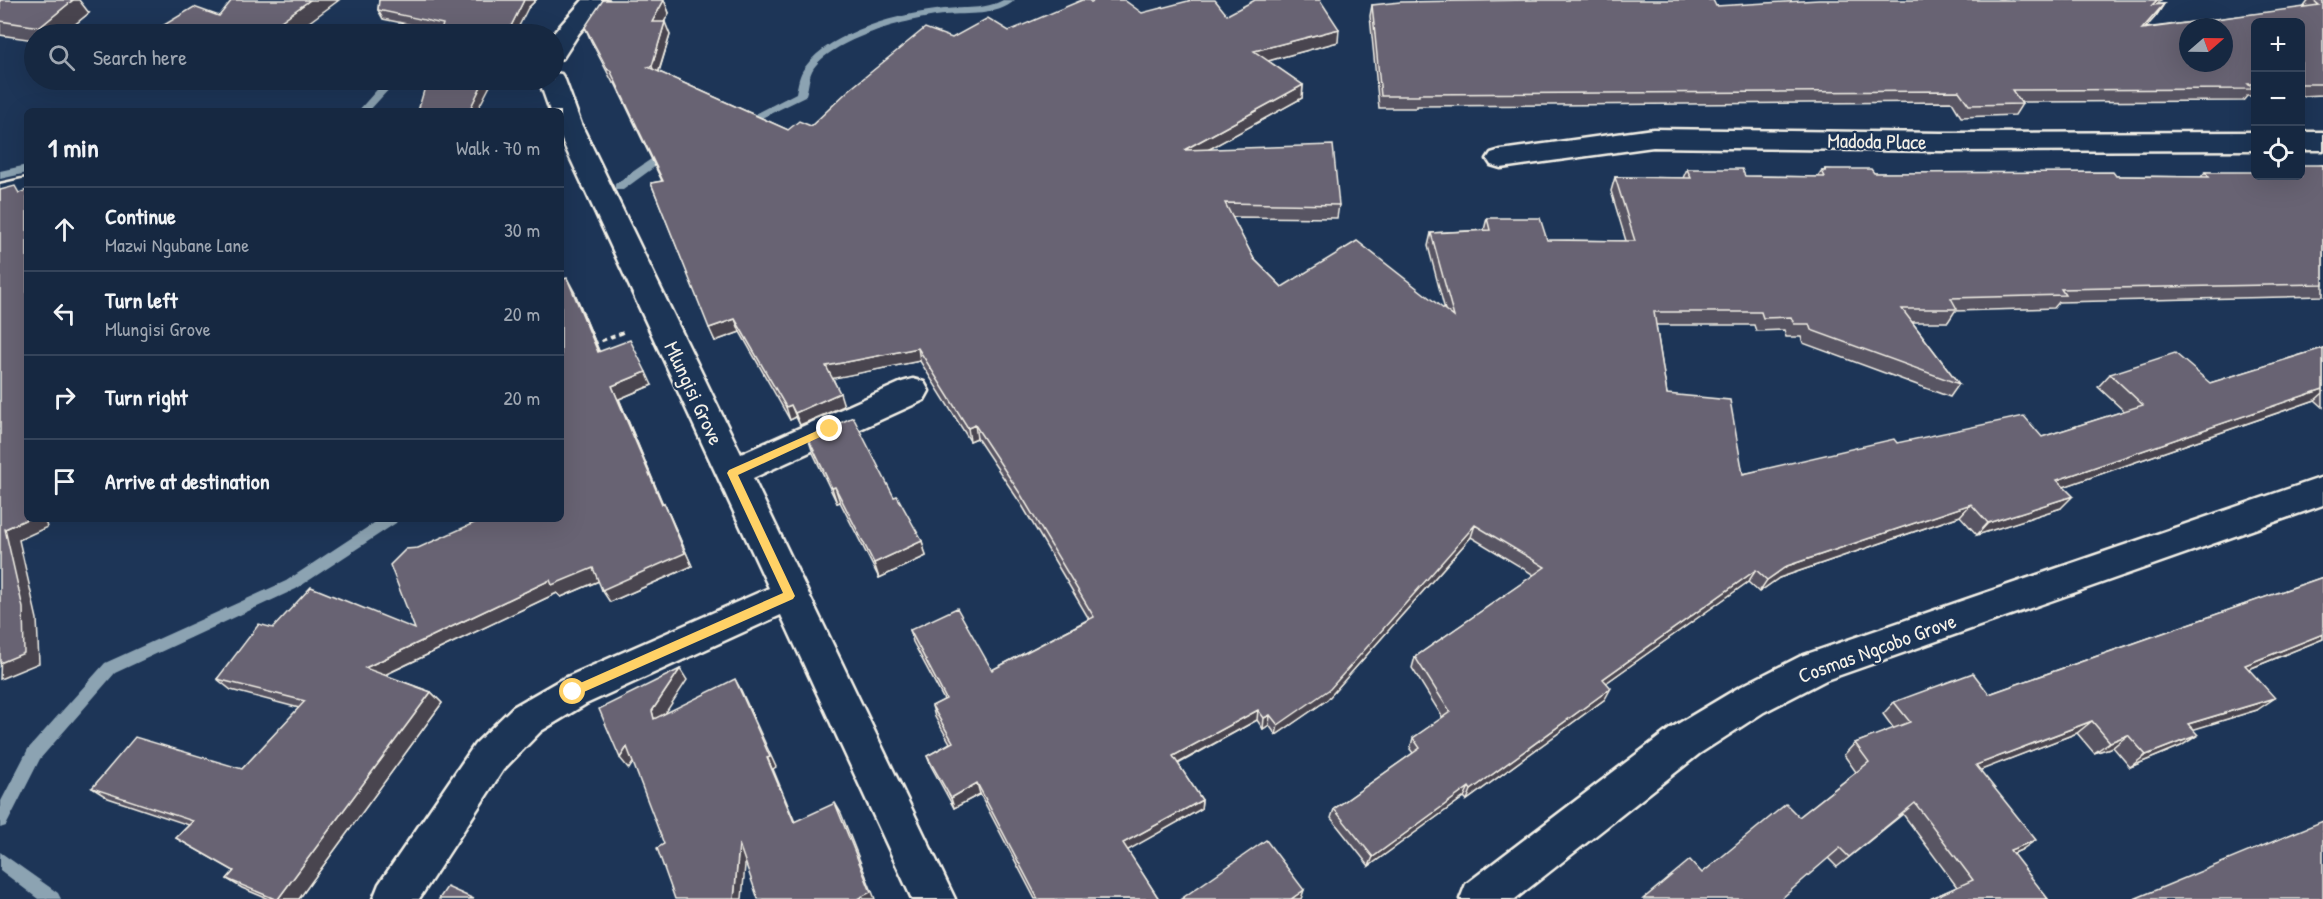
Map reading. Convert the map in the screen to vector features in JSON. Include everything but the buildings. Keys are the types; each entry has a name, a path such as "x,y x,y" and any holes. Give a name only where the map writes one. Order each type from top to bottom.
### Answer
{"street":[{"path":"564,36 596,0"},
{"name":"Mlungisi Grove","path":"556,90 562,108"},
{"name":"Mlungisi Grove","path":"564,113 789,596 934,899"},
{"name":"Madoda Place","path":"1501,159 1653,138 1941,142 2251,141"},
{"path":"2305,141 2323,141"},
{"path":"0,194 24,188"},
{"path":"732,473 913,391"},
{"name":"Cosmas Ngcobo Grove","path":"1481,899 1685,741 1751,700 1814,668 2323,491"},
{"path":"394,899 489,757 527,719 573,692 789,596"}],"path":[{"path":"583,348 660,319"}],"waterway":[{"path":"403,24 407,13 420,0"},
{"path":"741,124 801,95 809,68 819,57 851,38 909,18 943,12 987,9 1010,0"},
{"path":"366,108 382,90"},
{"path":"619,187 667,152"},
{"path":"0,175 24,170"},
{"path":"0,820 34,754 110,668 291,585 386,522"},
{"path":"0,860 52,899"}],"route":[{"path":"573,692 789,596 732,473 830,429"}]}
